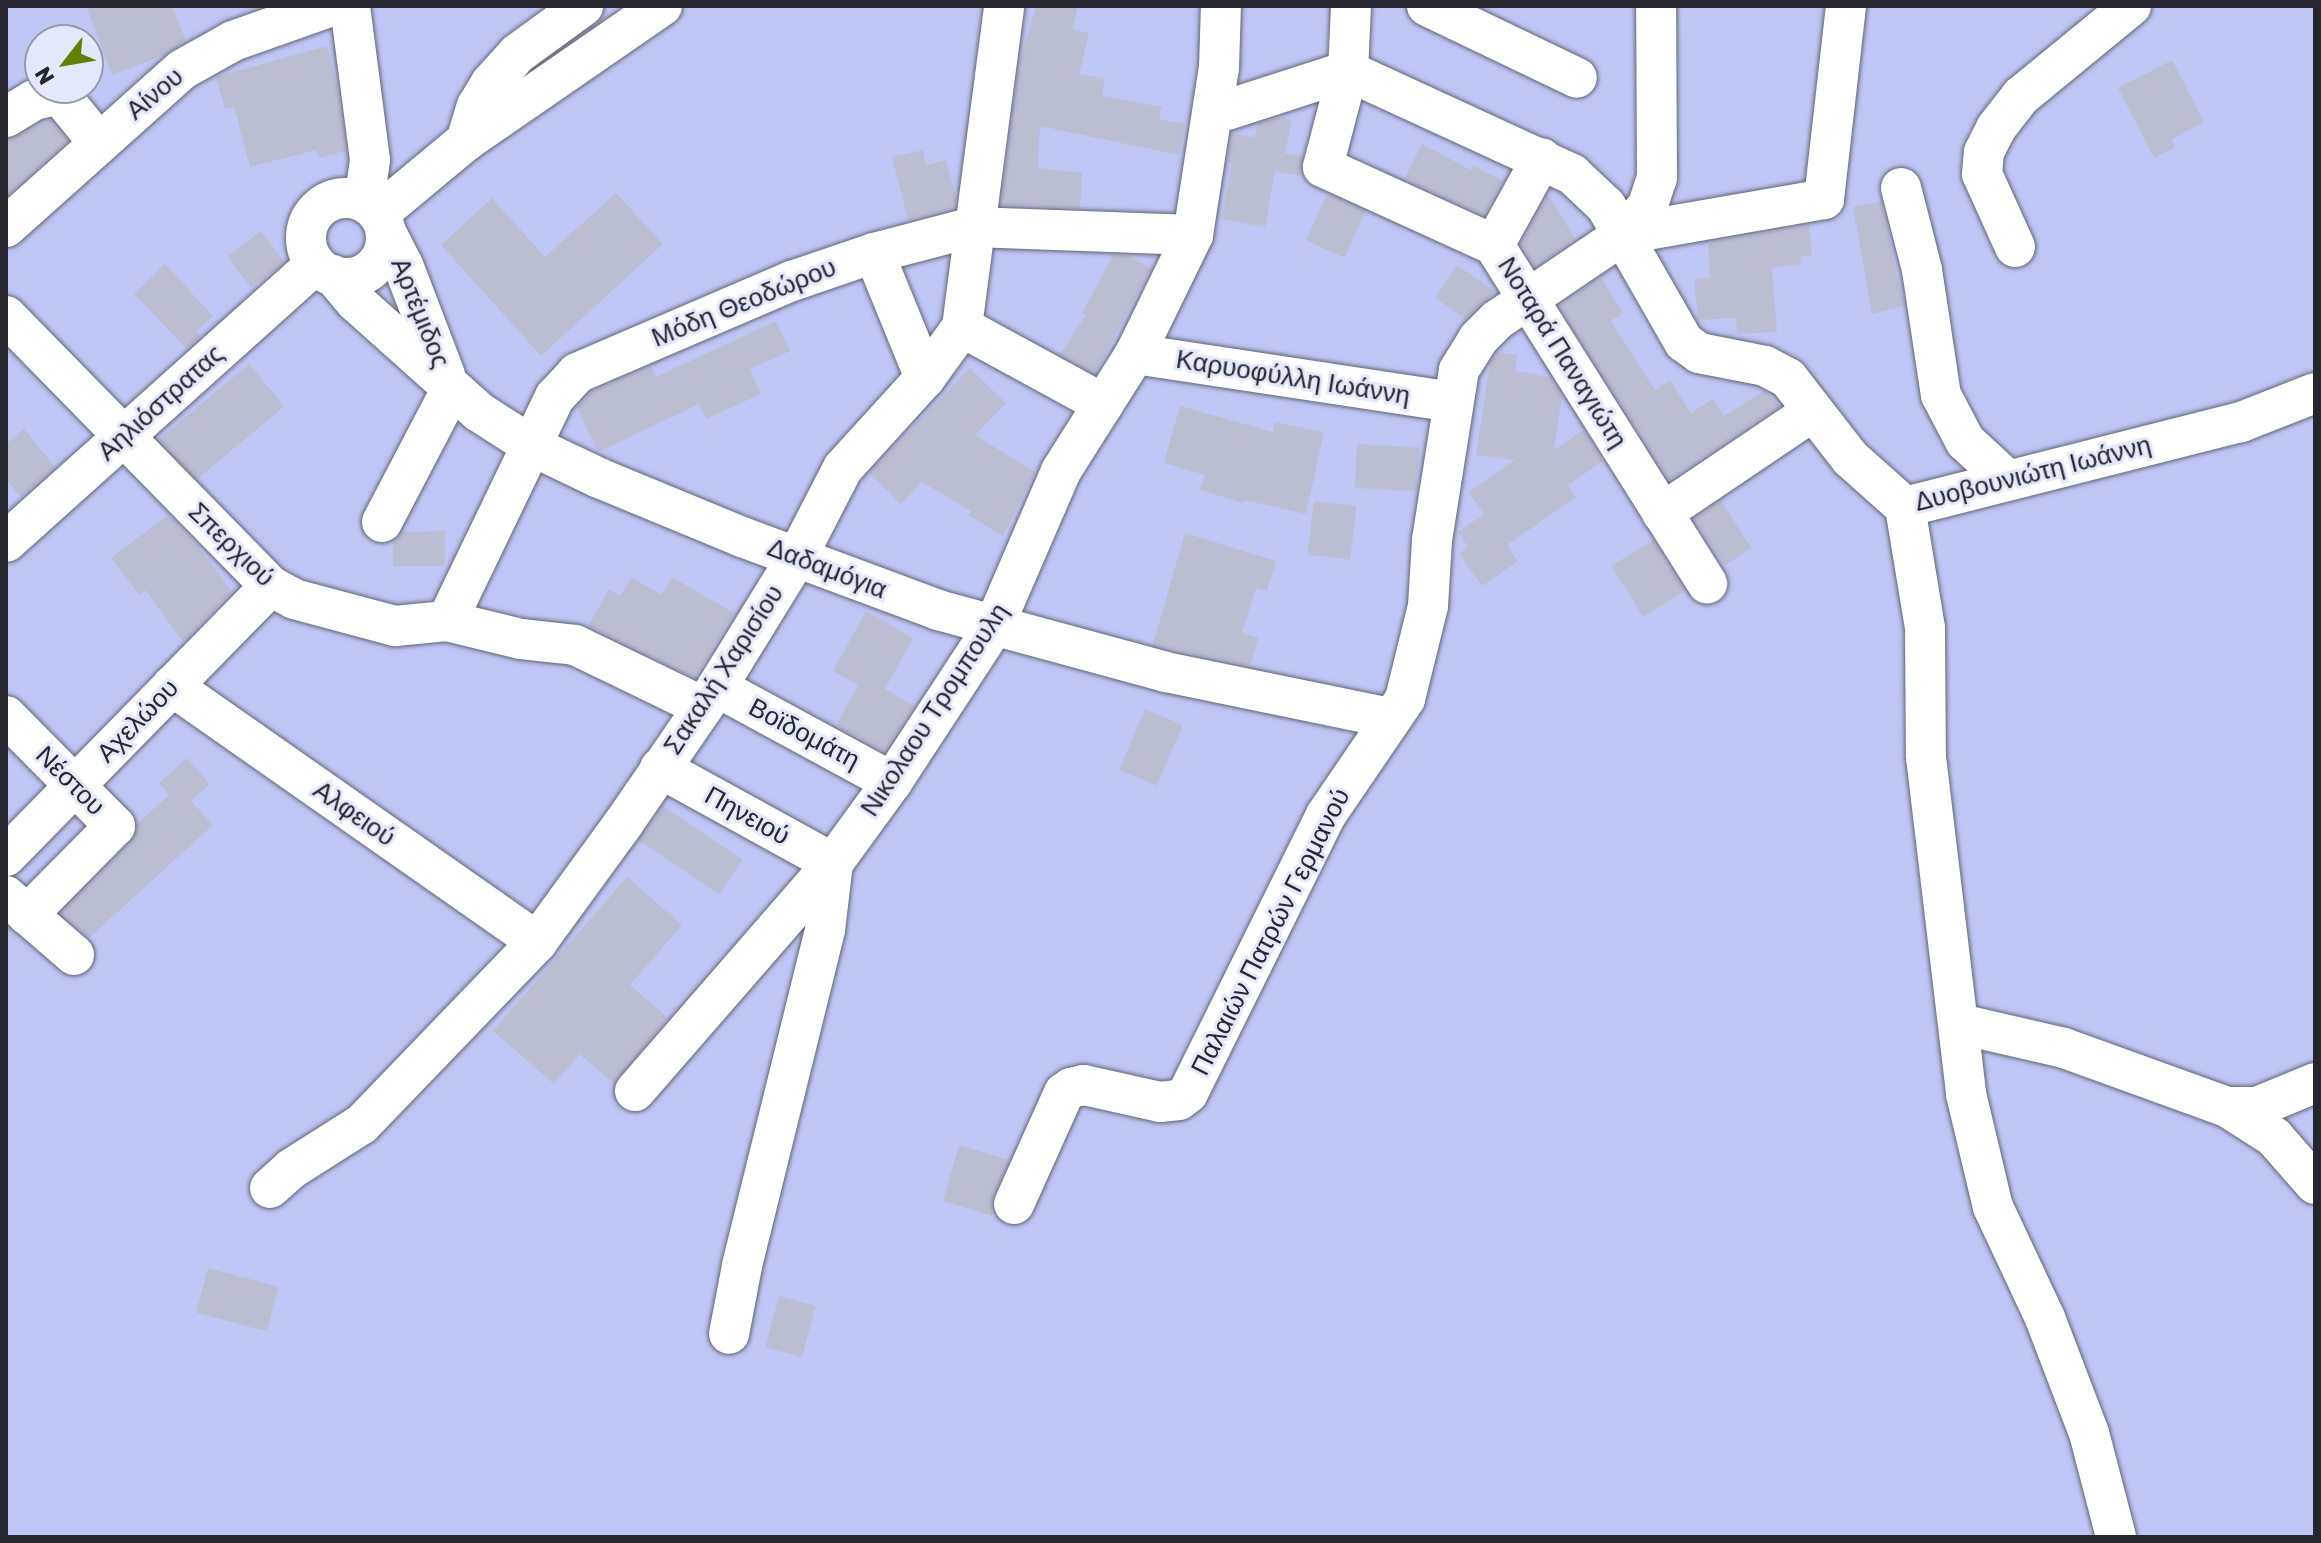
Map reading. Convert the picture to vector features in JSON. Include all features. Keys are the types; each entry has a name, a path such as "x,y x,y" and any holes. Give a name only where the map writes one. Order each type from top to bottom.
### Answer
{"street":[{"name":"Αίνου","path":"6,227 205,54 268,27 332,6"},
{"path":"350,6 370,160 381,258 372,269 360,275 324,270 306,238 315,213 338,198 376,216"},
{"path":"466,141 477,106 491,83 517,54 583,6"},
{"path":"376,216 466,141 662,6"},
{"name":"Σακαλή Χαρισίου","path":"270,1188 291,1169 362,1124 537,942 710,697 797,557 843,468 925,378 962,327 1004,6"},
{"name":"Νικολαου Τρομπουλη","path":"635,1091 833,863 892,782 994,626 1061,471 1135,354 1193,235 1219,68 1221,6"},
{"path":"1227,110 1348,71 1351,6"},
{"path":"1427,6 1577,78"},
{"name":"Παλαιών Πατρών Γερμανού","path":"1014,1204 1064,1093 1071,1088 1084,1085 1160,1102 1179,1100 1188,1093 1326,815 1405,699 1428,606 1432,540 1451,402 1459,370 1473,345 1497,320 1624,234 1648,205 1657,178 1656,6"},
{"path":"1624,234 1824,199 1846,6"},
{"path":"2015,247 1982,174 1984,152 1996,128 2021,96 2131,6"},
{"name":"Δυοβουνιώτη Ιωάννη","path":"1348,71 1572,174 1606,206 1684,342 1699,353 1778,371 1788,378 1871,480 1905,507 2241,422 2315,393"},
{"name":"Νοταρά Παναγιώτη","path":"1348,71 1323,167 1494,245 1707,583"},
{"path":"6,117 34,100 59,94 99,143"},
{"path":"1494,245 1542,158"},
{"path":"1901,188 1922,270 1941,395 1965,441 2006,479"},
{"name":"Αρτέμιδος","path":"376,216 403,265 430,343 451,390 382,522"},
{"name":"Μόδη Θεοδώρου","path":"447,621 555,397 577,373 792,281 874,253 973,227 1193,235"},
{"path":"874,253 925,378"},
{"name":"Δαδαμόγια","path":"324,270 451,390 532,446 599,478 797,557 994,626 1166,672 1390,718"},
{"name":"Αηλιόστρατας","path":"6,542 124,436 324,270"},
{"name":"Σπερχιού","path":"6,316 270,586 294,599 395,626 447,621 521,639 575,645 710,697"},
{"path":"962,327 1103,404"},
{"name":"Καρυοφύλλη Ιωάννη","path":"1135,354 1451,402"},
{"path":"1662,513 1813,411"},
{"path":"1905,507 1925,628 1927,771 1960,1024 1966,1094 1993,1207 2045,1318 2089,1433 2116,1537"},
{"name":"Αχελώου","path":"6,856 270,586"},
{"name":"Αλφειού","path":"172,686 537,942"},
{"name":"Βοϊδομάτη","path":"710,697 892,782"},
{"name":"Νέστου","path":"6,716 115,826 17,905"},
{"name":"Πηνειού","path":"660,768 833,863"},
{"path":"729,1334 742,1266 825,930 833,863"},
{"path":"17,905 74,955"},
{"path":"1960,1024 2064,1048 2227,1107 2274,1137 2315,1184"},
{"path":"2227,1107 2257,1107 2315,1083"}],"shaded area":[{"path":"6,6 2315,6 2315,1537 6,1537"}],"building":[{"path":"86,6 172,6 186,41 164,55 112,75 104,54 104,24 93,24"},
{"path":"1036,6 1078,6 1072,29 1089,33 1079,74 1105,79 1102,96 1162,107 1159,119 1185,124 1179,155 1040,126 1038,168 1082,173 1080,208 1001,205 1020,62"},
{"path":"327,46 337,86 346,151 319,158 316,150 250,167 234,107 225,109 216,77"},
{"path":"2172,60 2204,122 2172,139 2175,147 2154,158 2118,88"},
{"path":"1279,117 1292,120 1285,153 1302,156 1299,176 1275,171 1265,227 1222,219 1232,163 1228,162 1232,134 1255,138 1257,124"},
{"path":"50,120 68,141 6,196 6,141"},
{"path":"1422,144 1471,170 1473,166 1503,181 1484,215 1404,179"},
{"path":"923,150 926,165 946,160 956,198 954,208 908,220 892,157"},
{"path":"616,193 663,244 541,356 441,245 492,198 545,257"},
{"path":"1327,194 1365,211 1345,258 1306,241"},
{"path":"1547,197 1550,197 1575,239 1535,267 1521,244"},
{"path":"1881,202 1904,306 1872,314 1853,207"},
{"path":"1809,225 1812,255 1800,257 1801,264 1772,268 1777,332 1737,334 1736,318 1698,320 1694,279 1710,278 1708,243"},
{"path":"261,231 284,262 251,287 227,256"},
{"path":"1113,255 1129,256 1151,268 1095,374 1060,354 1086,315 1082,313"},
{"path":"165,264 213,316 197,331 202,335 187,349 134,294"},
{"path":"1457,265 1495,291 1466,319 1435,298"},
{"path":"1601,277 1623,313 1611,321 1655,390 1670,380 1691,413 1713,399 1724,416 1764,391 1780,406 1669,480 1559,306"},
{"path":"776,321 790,351 750,369 761,394 706,419 699,404 598,452 577,407 591,392 651,366 656,377"},
{"path":"1497,352 1517,355 1515,371 1550,377 1562,396 1554,450 1583,430 1603,461 1568,485 1576,497 1507,545 1518,561 1482,586 1459,553 1468,547 1458,532 1484,514 1469,492 1515,460 1476,455 1490,364"},
{"path":"249,364 284,406 194,482 159,440"},
{"path":"970,368 1006,403 975,435 1035,472 1003,536 968,515 971,511 922,482 901,504 869,473"},
{"path":"1180,406 1273,432 1275,422 1324,432 1306,514 1244,500 1243,503 1200,490 1205,475 1164,463"},
{"path":"24,429 55,467 21,497 6,479 6,444"},
{"path":"1357,444 1419,447 1417,491 1355,488"},
{"path":"1314,501 1357,506 1350,560 1307,555"},
{"path":"1721,501 1751,548 1725,565 1694,518"},
{"path":"168,515 193,540 232,592 183,642 145,590 139,595 111,558"},
{"path":"445,531 445,566 393,566 393,542 403,532"},
{"path":"1185,533 1276,561 1267,591 1256,588 1242,633 1258,638 1250,666 1153,645"},
{"path":"1653,540 1685,591 1643,617 1611,566"},
{"path":"631,577 662,595 672,577 734,613 695,678 588,626 609,589 620,596"},
{"path":"866,611 913,638 885,689 914,706 884,752 836,725 858,685 833,671"},
{"path":"1145,709 1183,725 1157,786 1119,770"},
{"path":"187,758 210,784 191,801 213,825 89,938 61,913 131,842 137,824 169,795 159,783"},
{"path":"663,806 743,860 719,895 640,841"},
{"path":"627,877 682,925 630,985 668,1018 614,1084 580,1054 554,1084 493,1031"},
{"path":"959,1145 1009,1160 993,1195 992,1216 943,1201"},
{"path":"208,1268 279,1287 267,1331 196,1312"},
{"path":"779,1296 816,1306 802,1357 765,1347"}]}
